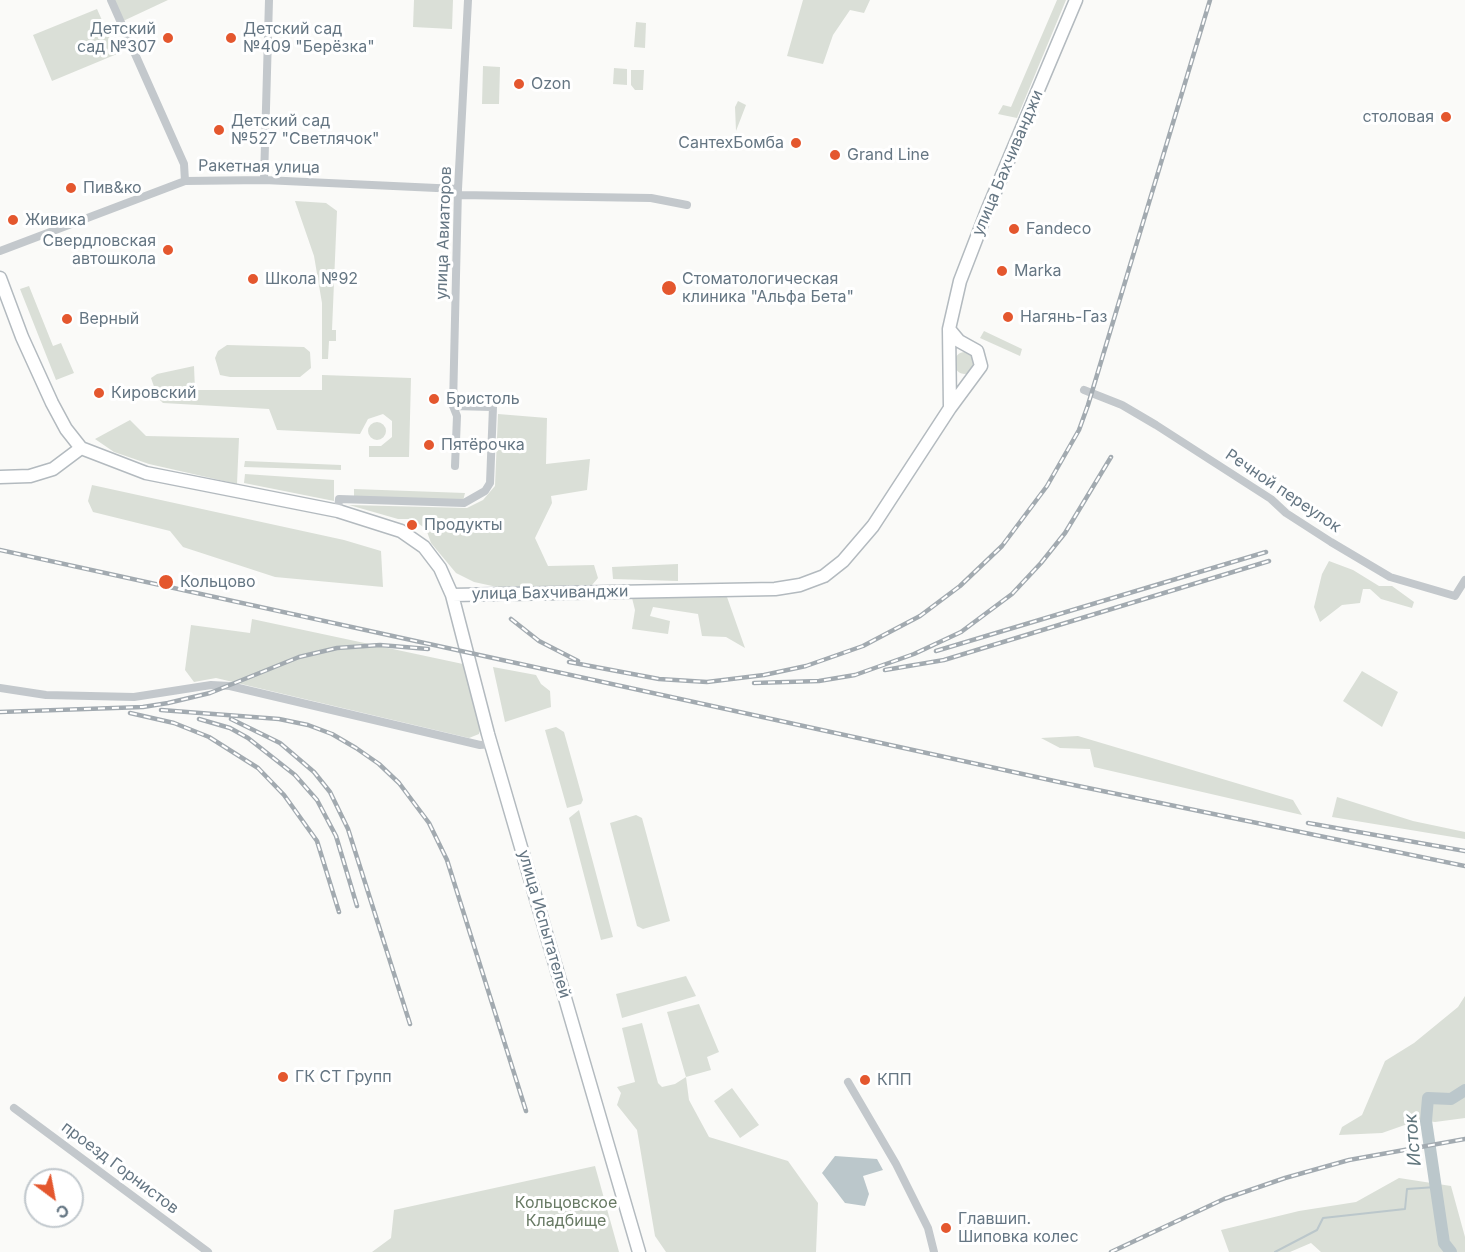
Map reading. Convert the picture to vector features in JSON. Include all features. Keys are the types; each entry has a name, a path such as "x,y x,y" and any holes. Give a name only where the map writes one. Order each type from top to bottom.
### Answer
{"main road":[{"name":"улица Бахчиванджи","path":"950,408 949,329 960,281 1076,0"},
{"path":"0,278 22,337 52,403 66,429 81,448 53,469 30,476 0,477"},
{"path":"949,329 980,356 981,366 973,376 957,376 951,360 964,344"},
{"name":"улица Бахчиванджи","path":"81,448 146,473 338,511 411,536 436,563 452,595 775,589 800,585 824,576 857,546 973,376"},
{"name":"улица Испытателей","path":"452,595 491,744 639,1252"}],"street":[{"path":"111,0 184,164 185,181"},
{"path":"264,180 269,0"},
{"name":"улица Авиаторов","path":"455,466 457,416 453,406 459,192 468,0"},
{"name":"Ракетная улица","path":"0,251 185,181 264,180 459,192 651,198 687,205"},
{"name":"Речной переулок","path":"1084,390 1122,405 1156,425 1271,499 1286,513 1313,531 1390,577 1455,596 1465,580"},
{"path":"338,511 339,499 464,502 485,491 490,483 493,406 453,406"},
{"path":"0,688 46,695 134,697 211,685 230,686 480,745 491,744"},
{"path":"848,1082 896,1164 928,1228 934,1251"},
{"name":"проезд Горнистов","path":"14,1108 208,1252"}],"green space":[{"path":"112,0 168,0 121,22"},
{"path":"414,0 453,0 452,29 413,27"},
{"path":"803,0 870,0 864,13 850,10 833,35 823,64 787,56"},
{"path":"1057,0 1066,0 1017,118 998,114 1003,105 1011,107"},
{"path":"97,9 117,54 52,81 33,35"},
{"path":"636,22 646,23 645,48 634,47"},
{"path":"483,66 500,67 499,104 482,104"},
{"path":"614,68 627,69 627,85 613,84"},
{"path":"631,70 644,70 643,90 635,90 631,85"},
{"path":"738,101 746,105 736,131 735,107"},
{"path":"295,201 326,203 337,211 332,330 336,330 336,341 329,341 328,359 322,359 322,303 314,256"},
{"path":"29,286 53,346 61,343 74,373 56,380 20,289"},
{"path":"984,331 1022,349 1020,356 980,338"},
{"path":"227,345 304,347 310,352 311,368 300,377 220,375 215,358 218,351"},
{"path":"965,352 973,355 976,363 973,371 965,374 957,371 954,363 957,355"},
{"path":"194,366 195,390 322,390 322,375 411,378 409,457 369,457 369,446 381,446 392,437 392,421 383,414 368,419 360,434 277,430 269,409 163,403 158,398 151,378 157,374"},
{"path":"498,414 547,418 546,464 590,459 587,490 551,496 552,503 535,538 548,566 594,565 598,578 592,585 497,587 474,582 456,573 431,543 426,529 412,519 398,519 349,505 467,508 483,500 495,486"},
{"path":"130,420 146,436 239,438 237,484 149,464 114,452 95,439"},
{"path":"377,422 383,425 386,431 383,437 377,440 371,437 368,431 371,425"},
{"path":"245,461 341,465 341,470 244,467"},
{"path":"245,474 334,480 334,501 244,483"},
{"path":"92,485 344,540 381,551 383,587 275,577 183,547 170,531 93,512 88,501"},
{"path":"354,489 465,493 463,501 354,498"},
{"path":"1329,561 1353,570 1379,586 1392,586 1414,602 1412,608 1381,599 1370,589 1363,589 1360,603 1342,605 1320,622 1314,607 1322,574"},
{"path":"678,564 678,581 613,579 612,567"},
{"path":"727,597 745,648 726,637 702,636 698,614 653,607 650,616 670,621 668,634 632,629 635,610 632,598"},
{"path":"252,619 463,664 481,724 479,734 469,738 216,678 194,682 185,670 191,625 250,633"},
{"path":"493,667 536,675 541,684 550,691 551,707 505,722"},
{"path":"1362,671 1398,692 1382,727 1343,701"},
{"path":"556,727 564,732 583,800 581,804 567,808 545,730"},
{"path":"1078,736 1293,800 1302,815 1094,767 1090,749 1060,748 1041,738"},
{"path":"1337,797 1413,821 1465,832 1465,839 1332,817"},
{"path":"579,810 613,937 601,940 569,818"},
{"path":"636,815 642,818 670,921 643,929 637,926 610,823"},
{"path":"686,976 696,996 622,1018 616,994"},
{"path":"1465,996 1465,1118 1435,1122 1419,1120 1382,1133 1339,1135 1342,1127 1362,1115 1385,1061 1414,1043 1458,1007"},
{"path":"699,1004 719,1052 707,1057 711,1070 686,1077 667,1012"},
{"path":"642,1023 658,1083 662,1087 675,1084 686,1077 689,1100 709,1137 788,1161 818,1203 816,1252 666,1252 655,1236 637,1130 617,1105 621,1093 617,1087 635,1082 622,1028"},
{"path":"732,1088 759,1125 740,1138 714,1101"},
{"name":"Кольцовское Кладбище","path":"595,1166 619,1252 372,1252 391,1238 394,1210"},
{"path":"1399,1178 1451,1186 1465,1237 1465,1252 1321,1252 1311,1243 1290,1252 1229,1252 1221,1230 1299,1211 1356,1202"}],"shaded area":[{"path":"835,1156 877,1159 883,1170 863,1176 869,1194 865,1206 845,1203 822,1173"}],"waterway":[{"name":"Исток","path":"1451,1252 1444,1243 1426,1121 1428,1098 1451,1099 1465,1090"},
{"path":"1275,1252 1317,1230 1323,1218 1405,1209 1407,1189 1436,1187"}],"railway":[{"path":"569,662 659,679 707,682 764,675 806,666 863,646 920,616 960,586 1002,546 1047,486 1079,430 1210,0"},
{"path":"754,683 819,681 855,675 914,654 961,632 1012,594 1041,563 1065,533 1111,457"},
{"path":"0,550 1059,782 1465,866"},
{"path":"936,651 1266,552"},
{"path":"885,670 944,660 1269,561"},
{"path":"511,619 539,641 578,661"},
{"path":"0,712 143,707 210,693 299,657 337,648 380,645 428,649"},
{"path":"161,710 279,719 308,725 332,734 356,748 379,764 399,783 429,823 447,860 526,1111"},
{"path":"130,713 174,723 209,737 258,768 284,795 317,841 339,912"},
{"path":"199,719 230,728 248,738 295,775 317,800 336,836 357,906"},
{"path":"231,719 280,743 314,772 330,792 348,829 410,1024"},
{"path":"1308,823 1465,851"},
{"path":"1111,1252 1224,1199 1285,1178 1349,1160 1465,1139"}],"place":[{"name":"Детский сад №307","path":"168,38"},
{"name":"Детский сад №409 \"Берёзка\"","path":"231,38"},
{"name":"Ozon","path":"519,84"},
{"name":"столовая","path":"1446,117"},
{"name":"Детский сад №527 \"Светлячок\"","path":"219,130"},
{"name":"СантехБомба","path":"796,143"},
{"name":"Grand Line","path":"835,155"},
{"name":"Пив&ко","path":"71,188"},
{"name":"Живика","path":"13,220"},
{"name":"Fandeco","path":"1014,229"},
{"name":"Свердловская автошкола","path":"168,250"},
{"name":"Marka","path":"1002,271"},
{"name":"Школа №92","path":"253,279"},
{"name":"Стоматологическая клиника \"Альфа Бета\"","path":"669,288"},
{"name":"Нагянь-Газ","path":"1008,317"},
{"name":"Верный","path":"67,319"},
{"name":"Кировский","path":"99,393"},
{"name":"Бристоль","path":"434,399"},
{"name":"Пятёрочка","path":"429,445"},
{"name":"Продукты","path":"412,525"},
{"name":"Кольцово","path":"166,582"},
{"name":"ГК СТ Групп","path":"283,1077"},
{"name":"КПП","path":"865,1080"},
{"name":"Главшип. Шиповка колес","path":"946,1228"}]}
